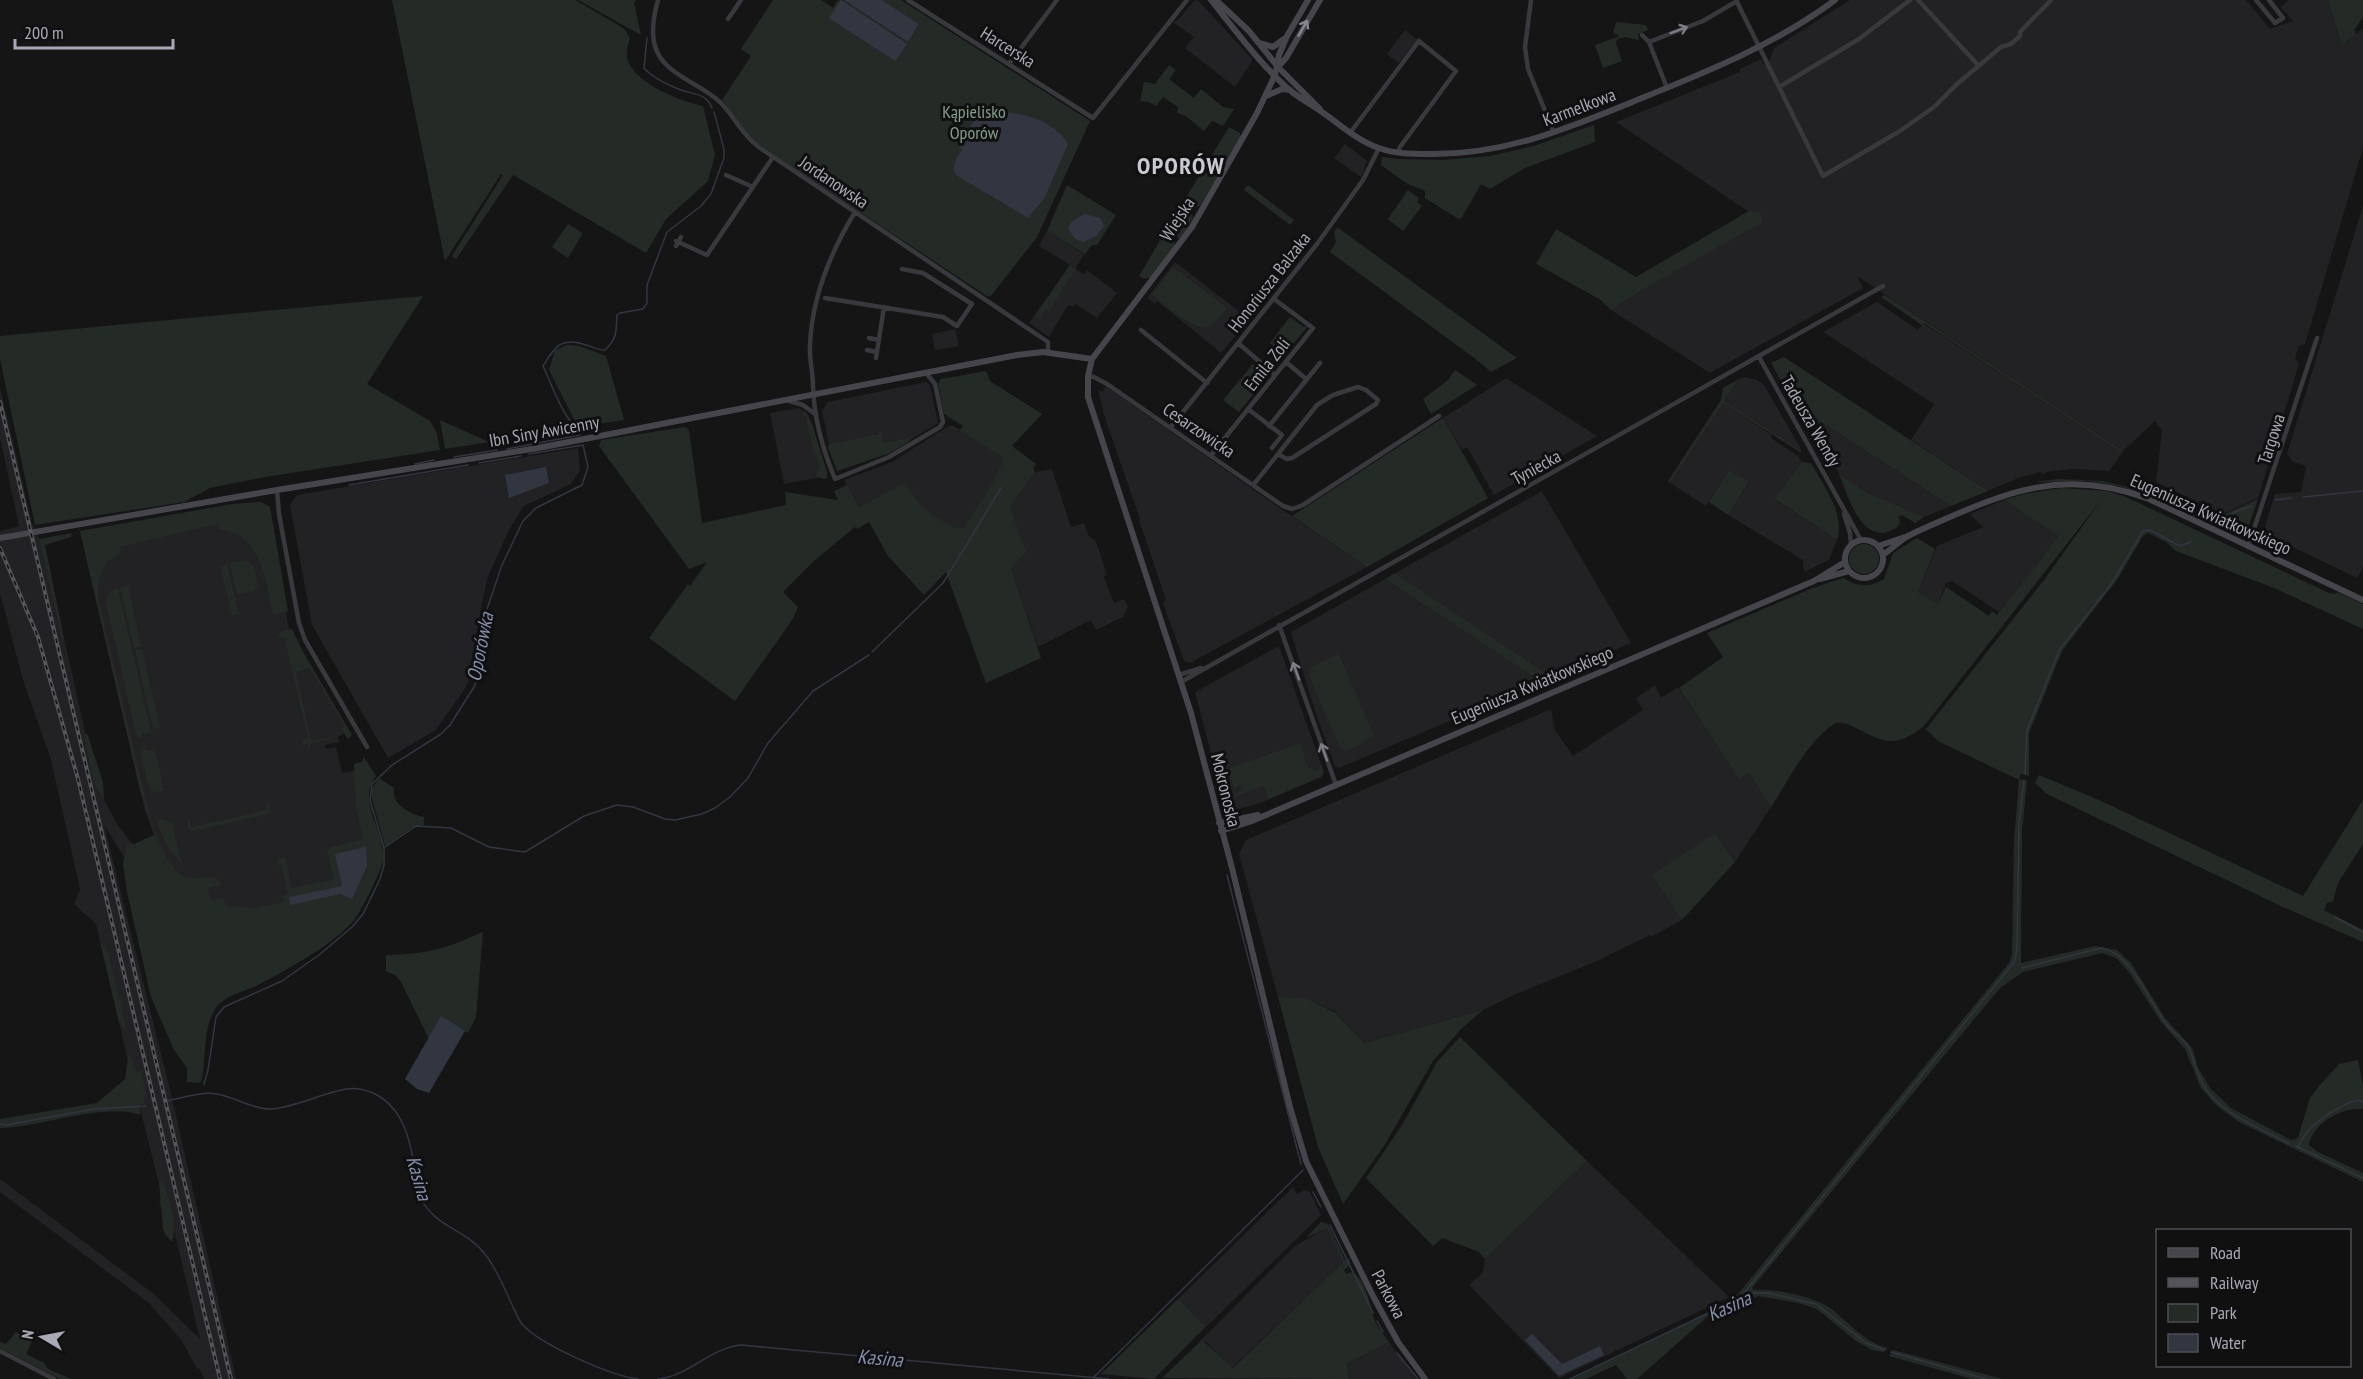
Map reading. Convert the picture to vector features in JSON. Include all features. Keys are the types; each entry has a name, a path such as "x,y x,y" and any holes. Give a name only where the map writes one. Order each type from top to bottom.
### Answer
{"main road":[{"name":"Karmelkowa","path":"1211,0 1290,90 1350,132 1379,148 1398,152 1470,152 1511,146 1554,133 1667,88 1760,47 1835,0"},
{"name":"Karmelkowa","path":"1216,0 1323,112"},
{"path":"1278,67 1279,55 1287,36 1308,0"},
{"path":"1278,67 1320,0"},
{"path":"1256,40 1262,45 1273,46 1287,36"},
{"name":"Wiejska","path":"1089,373 1092,358 1192,226 1266,96 1278,67"},
{"path":"1266,96 1282,89 1290,90"},
{"name":"Ibn Siny Awicenny","path":"0,538 548,446 1017,354 1048,352 1092,358"},
{"name":"Mokronoska","path":"1089,373 1090,407 1180,678 1201,750 1302,1149 1333,1218"},
{"name":"Eugeniusza Kwiatkowskiego","path":"1878,546 1906,537 2016,492 2042,486 2079,484 2105,487 2137,495 2363,600"},
{"name":"Eugeniusza Kwiatkowskiego","path":"1883,555 1906,537"},
{"path":"1861,540 1869,540 1878,546 1883,555 1882,566 1873,576 1858,578 1849,572 1845,562 1846,553 1851,545 1861,540"},
{"name":"Eugeniusza Kwiatkowskiego","path":"1221,831 1252,821 1814,581 1845,562"},
{"name":"Eugeniusza Kwiatkowskiego","path":"1814,581 1849,572"},
{"name":"Eugeniusza Kwiatkowskiego","path":"1219,823 1262,815"},
{"name":"Parkowa","path":"1333,1218 1393,1333 1425,1379"}],"street":[{"name":"Jordanowska","path":"658,0 653,38 660,59 670,70 693,82 718,101 749,139 773,157 1048,342 1048,352"},
{"path":"728,19 741,0"},
{"name":"Harcerska","path":"908,0 1093,118 1187,0"},
{"path":"1009,64 1057,0"},
{"path":"1531,0 1525,47 1528,69 1554,133"},
{"path":"1649,42 1702,21 1737,0 1823,176 1900,131 1934,106 1978,65 2020,36 2020,32 2051,0"},
{"path":"1779,87 1859,39 1910,0"},
{"path":"1918,0 1978,65"},
{"path":"2256,0 2275,23 2283,18 2270,0"},
{"path":"1642,35 1649,42 1667,88"},
{"path":"1350,132 1419,41 1456,71 1398,152"},
{"name":"Honoriusza Balzaka","path":"1171,427 1274,299 1363,180 1379,148"},
{"path":"678,242 707,255 773,157"},
{"path":"726,175 753,187"},
{"path":"855,212 832,253 817,297 810,344 815,414 821,440 835,478 890,457 940,427 943,422 934,384 926,372"},
{"path":"825,298 943,317 957,326 972,304 923,273 902,269"},
{"name":"Tyniecka","path":"1180,678 1196,675 1202,668 1883,286"},
{"name":"Emila Zoli","path":"1212,454 1313,328 1274,299"},
{"path":"867,350 876,355 884,308"},
{"path":"1141,330 1207,383"},
{"path":"869,338 879,340"},
{"name":"Targowa","path":"2248,547 2317,338"},
{"path":"1238,343 1275,375"},
{"name":"Tadeusza Wendy","path":"1759,357 1861,540"},
{"path":"1286,362 1306,379"},
{"path":"1269,426 1320,363"},
{"path":"934,384 941,370"},
{"name":"Cesarzowicka","path":"1089,373 1212,454 1283,506 1292,509 1303,505 1439,416"},
{"path":"1254,484 1317,405 1358,387 1378,400 1376,404 1292,458 1287,459 1278,454"},
{"path":"785,400 803,405 815,414"},
{"path":"1248,409 1282,435 1272,448"},
{"path":"277,490 279,514 299,623 305,640 367,747"},
{"name":"Tadeusza Wendy","path":"1839,500 1850,533 1851,545"},
{"path":"1280,625 1336,785"},
{"path":"0,1351 54,1379"}],"shaded area":[{"path":"1198,0 1253,60 1235,87 1185,48 1194,37 1173,22 1178,20 1194,1"},
{"path":"1850,0 2246,0 2270,29 2293,21 2281,8 2288,0 2328,0 2342,46 2363,28 2363,148 2305,344 2299,346 2295,358 2299,364 2258,498 2223,514 2156,482 2162,430 2155,421 2123,451 1857,276 1863,288 1710,373 1611,310 1760,212 1743,208 1616,122 1740,72 1740,69 1761,59 1764,65 1769,62 1774,48"},
{"path":"1405,30 1418,40 1399,63 1387,54"},
{"path":"1345,144 1367,161 1361,177 1334,158"},
{"path":"2363,206 2363,567 2357,578 2266,534 2264,530 2275,494 2301,492 2306,466 2293,462 2287,454"},
{"path":"1047,231 1084,254 1075,269 1084,274 1087,270 1117,293 1097,318 1075,304 1073,307 1070,305 1049,337 1029,323 1070,265 1039,246"},
{"path":"1175,262 1249,319 1221,353 1157,301 1155,304 1147,298"},
{"path":"1877,302 1918,330 1923,323 2122,453 2109,471 2073,469 2044,474 2040,472 2018,478 1988,491 1911,440 1934,404 1823,332"},
{"path":"955,329 959,346 935,350 932,334"},
{"path":"1744,377 1757,380 1764,385 1802,451 1724,401 1739,379"},
{"path":"1506,378 1597,436 1494,495 1467,447 1462,450 1443,418"},
{"path":"926,382 930,385 938,423 887,454 879,434 829,444 822,411 828,402"},
{"path":"1106,386 1367,567 1190,663 1184,661 1163,603 1166,600 1140,519 1105,418 1098,390 1102,392"},
{"path":"0,387 32,523 40,540 64,638 98,789 119,827 136,848 169,867 146,813 80,531 261,502 272,520 289,629 349,731 338,737 339,742 325,745 326,749 336,747 342,773 370,767 366,792 378,874 355,918 323,947 139,875 122,854 104,825 171,1094 236,1379 204,1379 182,1341 149,1303 0,1192 0,1179 154,1294 200,1339 173,1226 166,1227 159,1201 163,1200 96,924 74,904 80,889 51,760 23,680 0,593 0,531 19,526 0,438"},
{"path":"1723,403 1772,435 1771,438 1798,456 1802,462 1776,500 1837,540 1829,560 1804,572 1803,560 1728,515 1749,483 1729,470 1706,506 1670,483"},
{"path":"799,408 808,414 826,476 784,484 770,413"},
{"path":"1801,409 1951,506 1924,517 1868,493 1839,474"},
{"path":"947,427 960,431 1006,457 984,505 959,549 904,484 859,507 844,480 892,462"},
{"path":"578,448 580,470 571,484 524,506 509,530 487,579 472,672 466,687 436,730 388,758 312,625 290,505 297,495"},
{"path":"1052,469 1071,527 1084,523 1088,535 1096,542 1107,575 1104,577 1114,603 1124,599 1128,607 1123,617 1096,630 1091,620 1038,647 1011,568 1010,507 1035,472"},
{"path":"1542,491 1631,643 1552,677 1395,573"},
{"path":"2004,500 2060,536 1999,612 1952,581 1946,583 1938,605 1918,592 1937,546 1983,527 1970,514"},
{"path":"1385,579 1541,682 1339,768 1335,767 1291,632"},
{"path":"1279,646 1324,772 1322,777 1258,804 1234,810 1225,807 1195,692"},
{"path":"1655,685 1661,698 1678,687 1739,779 1749,772 1771,807 1735,862 1715,833 1653,876 1682,920 1651,937 1650,935 1597,961 1483,1010 1364,1043 1336,1012 1306,998 1278,997 1239,854 1246,840 1551,709 1555,730 1573,756 1643,710 1636,698"},
{"path":"1587,1161 1729,1297 1559,1378 1469,1285 1483,1272 1485,1259"},
{"path":"1293,1187 1297,1194 1305,1190 1310,1192 1321,1215 1198,1335 1170,1307"},
{"path":"1327,1228 1343,1262 1232,1368 1205,1341 1200,1341 1295,1246"},
{"path":"1389,1342 1416,1379 1349,1379 1347,1364"}],"green space":[{"path":"392,0 575,0 625,30 630,38 628,61 640,77 661,91 703,106 715,155 708,181 666,219 646,253 513,175 456,259 452,256 503,175 501,174 445,261"},
{"path":"578,0 636,0 634,3 641,35"},
{"name":"Kąpielisko Oporów","path":"773,0 821,0 833,8 838,0 844,0 908,42 919,24 882,0 901,0 1090,121 1037,237 991,296 987,296 769,152 739,124 722,100 751,56 741,49"},
{"path":"2328,0 2363,0 2363,17 2354,30 2356,34 2342,46"},
{"path":"1616,22 1646,25 1648,30 1638,34 1639,40 1626,37 1617,39 1616,43 1622,61 1603,68 1595,45 1620,36 1613,33"},
{"path":"1169,65 1176,70 1169,79 1194,98 1201,89 1223,107 1234,109 1223,126 1212,121 1204,131 1186,116 1177,113 1178,107 1163,97 1156,106 1140,101 1144,82 1155,84"},
{"path":"1594,125 1595,142 1525,168 1490,189 1481,184 1461,219 1425,198 1425,191 1406,183 1381,165 1382,157 1442,160 1490,156 1534,146"},
{"path":"1229,127 1240,133 1240,137 1200,206 1194,208 1184,201"},
{"path":"1067,185 1116,215 1097,245 1092,245 1085,254 1047,231"},
{"path":"1248,185 1294,220 1290,225 1244,190"},
{"path":"1408,190 1419,198 1417,202 1422,206 1403,231 1388,219"},
{"path":"1179,209 1192,213 1193,218 1181,238 1167,230"},
{"path":"1749,211 1760,212 1763,222 1640,291 1611,310 1601,300 1536,264 1556,229 1636,277"},
{"path":"568,224 583,233 568,258 552,247"},
{"path":"1337,227 1517,358 1491,372 1330,252 1336,242 1334,232"},
{"path":"1164,234 1174,241 1175,246 1151,277 1144,279 1139,276"},
{"path":"1070,265 1076,269 1049,311 1046,310 1039,319 1035,316"},
{"path":"1173,267 1227,308 1210,326 1204,327 1188,322 1152,295"},
{"path":"1885,295 2123,451 2122,453 1881,297"},
{"path":"423,296 367,384 430,421 437,433 440,450 265,477 210,488 184,502 35,525 0,359 0,336"},
{"path":"1290,317 1304,327 1308,326 1284,355 1286,358 1270,343"},
{"path":"567,345 579,346 606,356 624,420 578,427 549,370 555,350"},
{"path":"1784,357 1988,491 1951,506 1801,409 1794,404 1771,363"},
{"path":"1253,364 1268,376 1239,412 1223,400"},
{"path":"1455,370 1477,385 1431,414 1423,399 1448,380"},
{"path":"986,371 990,381 1042,414 1012,446 1036,464 1033,468 1035,472 1010,507 1026,552 1011,568 1041,658 986,683 946,572 924,595 888,556 869,522 857,529 855,527 814,561 783,592 798,607 792,620 735,701 649,638 707,562 689,569 599,446 601,440 685,427 689,430 702,523 786,505 785,492 838,500 834,491 847,485 859,507 904,483 923,508 932,513 931,516 953,527 961,528 965,527 996,477 1004,458 960,431 947,427 952,426 960,430 963,426 944,414 938,384 941,379"},
{"path":"1739,379 1724,401 1802,451 1800,452 1723,403 1670,483 1668,481 1721,400 1723,388"},
{"path":"804,410 812,424 827,472 827,478 824,479 817,477 816,471 819,468 817,455 814,455 806,416 802,416"},
{"path":"1443,418 1488,498 1367,567 1292,516"},
{"path":"440,420 489,442 445,449"},
{"path":"881,431 883,443 909,438 910,441 890,453 837,471 828,448 829,444 879,434"},
{"path":"1802,462 1811,463 1832,500 1838,521 1837,540 1775,499"},
{"path":"1729,470 1749,482 1728,515 1709,502"},
{"path":"1839,474 1868,493 1924,517 1915,523 1902,515 1898,517 1900,522 1897,528 1885,533 1874,531 1866,526 1854,511"},
{"path":"2058,479 2103,481 2140,490 2218,526 2147,495 2119,486 2089,481 2035,482"},
{"path":"2062,488 2107,491 2126,497 2329,593 2336,594 2337,592 2363,604 2363,629 2274,588 2176,551 2166,542 2148,533 2143,536 2119,577 2062,651 2029,733 2029,776 2021,774 2019,779 2027,781 2022,831 2021,963 2095,946 2117,950 2131,963 2165,1018 2193,1049 2197,1066 2210,1088 2231,1108 2291,1140 2298,1138 2310,1098 2319,1086 2339,1064 2358,1060 2363,1086 2363,1109 2346,1111 2322,1123 2309,1145 2318,1152 2363,1173 2363,1182 2241,1123 2218,1107 2201,1088 2185,1049 2161,1022 2129,972 2116,958 2102,953 2023,972 2000,988 1752,1288 1753,1290 1793,1294 1813,1300 1830,1308 1871,1341 1888,1348 1883,1352 1872,1350 1856,1341 1817,1309 1758,1296 1707,1317 1637,1379 1627,1379 1616,1365 1586,1379 1572,1379 1730,1303 1730,1300 1738,1294 2009,963 2012,955 2014,841 2019,780 1938,741 1926,729 2044,580 2102,499 1924,726 1915,733 1891,741 1876,738 1847,724 1835,723 1815,740 1771,807 1749,773 1739,779 1679,688 1723,657 1707,633 1813,588 1843,578 1864,585 1878,582 1884,579 1893,553 1917,538 1935,549 1918,592 1938,604 1946,587 1989,616 1992,611 1997,615 2059,536 2004,500 2024,494"},
{"path":"2258,499 2248,528 2221,516"},
{"path":"261,502 270,507 288,611 273,615 264,574 253,549 234,533 220,530 218,524 119,547 121,553 109,561 102,571 98,597 151,822 164,851 178,872 188,878 214,877 222,885 208,888 211,901 224,898 226,906 256,908 283,902 282,896 288,894 281,864 275,865 279,859 285,857 292,888 334,879 327,850 363,839 356,808 354,764 362,762 364,757 376,776 369,796 383,859 377,878 360,911 339,935 299,962 260,984 222,1001 210,1019 202,1079 200,1083 187,1082 187,1068 174,1050 151,997 127,892 123,864 127,845 154,835 140,790 80,531 232,504"},
{"path":"72,533 71,537 45,545 64,638 62,638 39,539"},
{"path":"1864,544 1870,545 1878,553 1878,565 1870,573 1864,574 1858,573 1850,565 1849,559 1850,553 1858,545"},
{"path":"247,560 254,567 258,585 253,591 237,595 230,563"},
{"path":"227,564 239,614 232,615 220,566"},
{"path":"1395,573 1552,677 1541,682 1385,579"},
{"path":"128,586 141,646 134,648 120,588"},
{"path":"118,589 152,736 149,732 142,734 143,738 136,735 106,602 110,591"},
{"path":"292,629 352,735 348,739 341,729 345,727 310,668 296,672 311,741 337,737 310,744 310,749 307,744 303,745 302,740 308,738 284,637 278,637 280,632"},
{"path":"142,649 160,727 153,729 135,650"},
{"path":"1339,654 1374,736 1345,751 1340,748 1309,675 1312,666"},
{"path":"87,733 103,782 104,800 94,784 84,735"},
{"path":"1298,744 1301,745 1308,768 1318,770 1321,764 1323,771 1321,776 1269,799 1264,786 1236,796 1235,793 1242,790 1240,786 1234,789 1230,768"},
{"path":"154,745 164,791 153,792 148,784 140,752 145,747 146,751 154,750"},
{"path":"2039,775 2099,800 2303,896 2363,800 2363,844 2338,883 2333,901 2327,903 2324,910 2363,930 2363,942 2283,907 2047,794 2035,783"},
{"path":"379,778 394,788 398,804 413,814 424,817 424,825 411,828 385,846 371,795"},
{"path":"266,803 270,804 269,814 194,831 188,829 188,821 192,827 267,810"},
{"path":"161,819 172,822 182,865 170,851 158,827 157,823"},
{"path":"1715,833 1735,862 1682,920 1652,875"},
{"path":"483,932 476,1017 468,1033 441,1017 429,1039 401,982 395,975 386,971 386,955 436,949 458,943"},
{"path":"100,942 108,951 127,1032 119,1022"},
{"path":"1278,997 1306,998 1336,1013 1364,1043 1483,1010 1462,1028 1433,1061 1384,1146 1343,1204 1318,1147"},
{"path":"1460,1037 1587,1161 1485,1259 1479,1252 1442,1238 1433,1246 1366,1178 1402,1125 1437,1062"},
{"path":"129,1052 136,1072 141,1072 147,1096 144,1097 145,1103 140,1104 140,1115 126,1112 91,1113 0,1128 0,1119 97,1103 125,1079"},
{"path":"163,1182 174,1219 172,1242 163,1228 159,1183"},
{"path":"1321,1222 1328,1224 1345,1260 1349,1258 1350,1265 1344,1270 1346,1274 1352,1272 1362,1281 1375,1321 1389,1342 1347,1364 1349,1379 1162,1378 1202,1340 1233,1368 1343,1262 1327,1228 1306,1238"},
{"path":"1178,1299 1205,1327 1154,1379 1101,1374"},
{"path":"16,1332 32,1341 26,1354 44,1363 48,1369 71,1379 60,1379 0,1348 0,1342 6,1344"},
{"path":"1893,1350 2003,1379 1972,1379 1889,1356"}],"water":[{"path":"841,0 907,44 895,61 829,18"},
{"path":"844,0 882,0 919,24 908,42"},
{"path":"990,111 1023,115 1044,122 1061,135 1068,144 1045,197 1028,218 956,175 955,162 962,150 958,144 978,115 982,117"},
{"path":"1085,214 1100,218 1104,226 1096,236 1083,242 1075,239 1068,228 1071,222"},
{"path":"546,467 549,483 509,498 505,475"},
{"path":"366,847 367,866 352,899 340,894 290,905 289,897 342,886 335,854"},
{"path":"441,1016 465,1031 429,1093 417,1089 405,1079"},
{"path":"1532,1334 1562,1364 1600,1346 1604,1355 1559,1376 1525,1340"}],"waterway":[{"name":"Oporówka","path":"647,38 644,68 666,83 703,97 712,108"},
{"name":"Oporówka","path":"576,428 561,406 543,366 551,353 565,343 577,343 605,350 614,338 617,315 643,309 647,303 647,285 667,232 701,206 711,194 724,158 724,149 714,112"},
{"path":"507,449 580,435 579,432"},
{"name":"Oporówka","path":"204,1084 216,1017 224,1007 282,981 319,955 352,927 363,914 380,879 384,865 384,848 370,800 372,784 392,765 441,734 450,725 474,687 479,674 485,615 502,565 523,521 536,508 582,485 588,467 583,445 529,454"},
{"path":"454,457 497,450"},
{"path":"479,463 521,456"},
{"path":"415,464 434,460"},
{"path":"349,485 468,465"},
{"path":"872,652 943,583 1001,488"},
{"path":"2303,497 2363,491"},
{"path":"2275,500 2292,498"},
{"path":"2225,518 2252,506"},
{"path":"2025,774 2027,730 2060,649 2112,583 2143,531 2150,530 2180,546 2191,542"},
{"path":"385,847 416,826 451,828 489,847 525,852 584,816 617,805 633,807 665,819 675,820 702,814 730,797 748,778 768,743 813,691 869,655"},
{"path":"1740,1298 2015,961 2019,823 2024,780"},
{"path":"1227,875 1301,1164"},
{"path":"2335,917 2363,932"},
{"path":"2022,968 2101,948 2112,952 2131,968 2167,1025 2187,1045 2201,1080 2212,1097 2229,1112 2290,1144"},
{"name":"Kasina","path":"167,1101 211,1093 270,1109 346,1089 360,1089 373,1093 386,1101 403,1124 412,1153 420,1197 427,1208 442,1222 477,1245 485,1254 522,1324 544,1341 576,1358 611,1372 638,1379"},
{"path":"2298,1147 2308,1131 2326,1116 2350,1102 2363,1101"},
{"name":"Kasina","path":"0,1124 6,1125 94,1109 146,1106"},
{"path":"2296,1146 2363,1178"},
{"path":"1093,1378 1303,1170"},
{"path":"1313,1192 1321,1207"},
{"path":"1330,1225 1373,1313"},
{"name":"Kasina","path":"1570,1379 1753,1293 1768,1293 1816,1304 1866,1343 1885,1350"},
{"path":"1377,1321 1383,1332"},
{"name":"Kasina","path":"658,1379 680,1373 719,1351 741,1345 1109,1379"},
{"name":"Kasina","path":"1891,1352 1986,1379"},
{"path":"1397,1353 1418,1379"}],"railway":[{"path":"0,402 231,1379"},
{"path":"0,548 38,637 78,779 220,1379"}],"district":[{"name":"OPORÓW","path":"1181,165"}]}
